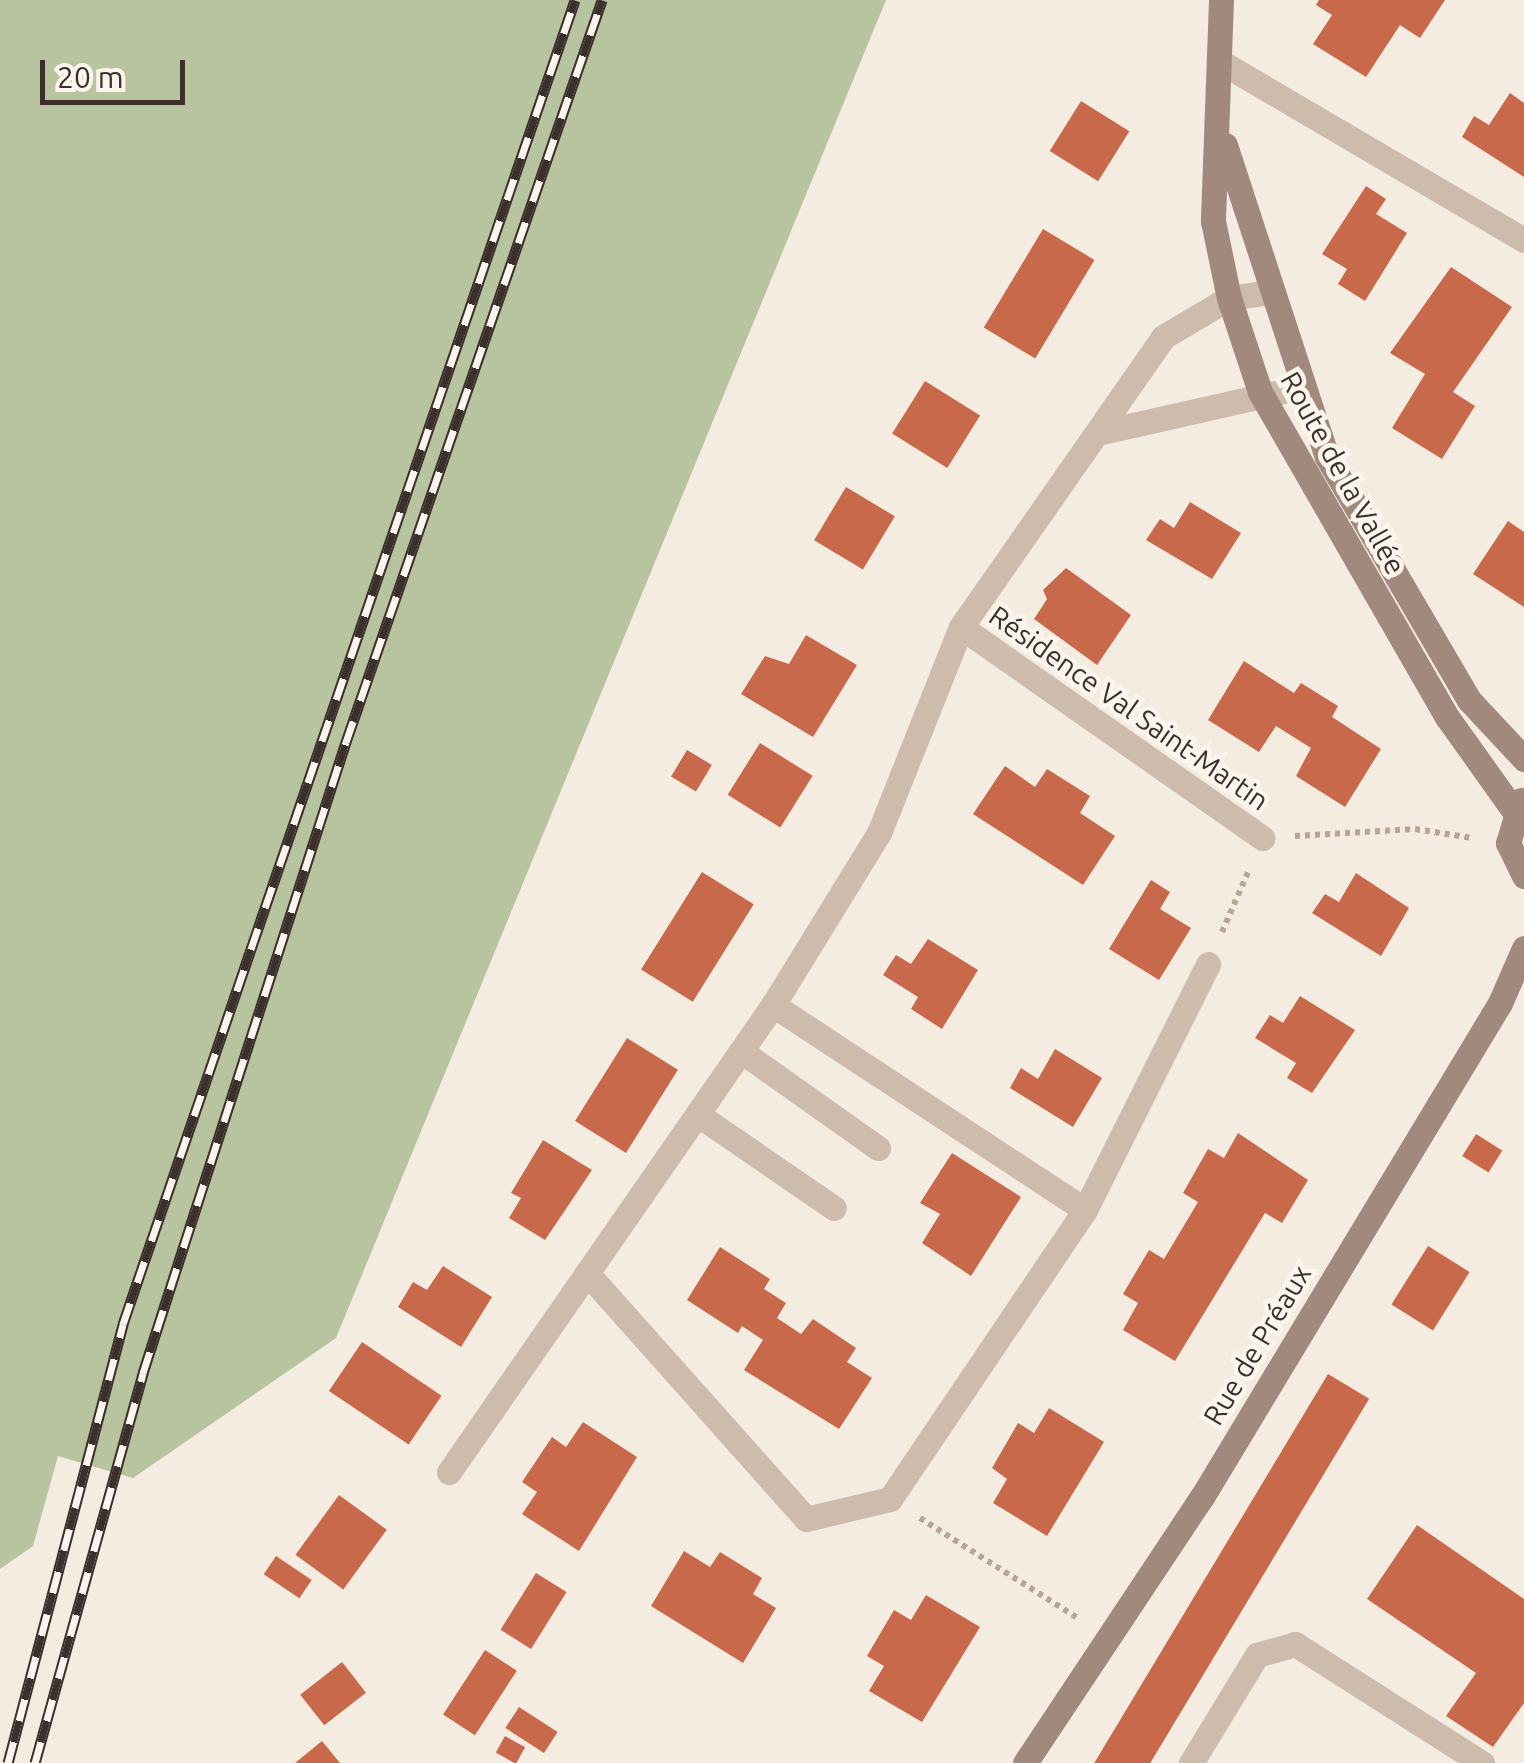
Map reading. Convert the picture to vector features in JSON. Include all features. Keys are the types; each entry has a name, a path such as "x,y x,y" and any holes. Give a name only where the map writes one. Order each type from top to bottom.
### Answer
{"street":[{"name":"Route de la Vallée","path":"1221,0 1221,130 1213,220 1228,298 1260,392 1447,717 1519,804"},
{"path":"1219,61 1524,240"},
{"name":"Route de la Vallée","path":"1221,130 1270,292 1327,456 1469,700 1524,759"},
{"name":"Résidence Val Saint-Martin","path":"448,1472 773,1005 879,833 961,627 1102,432 1163,338 1228,298 1270,292"},
{"path":"1102,432 1260,392 1302,387"},
{"name":"Résidence Val Saint-Martin","path":"961,627 1262,838"},
{"path":"1519,804 1508,843 1524,876"},
{"name":"Rue de Préaux","path":"1026,1763 1106,1636 1202,1496 1500,1003 1524,948"},
{"path":"587,1273 806,1518 890,1499 1085,1210 1208,964"},
{"path":"773,1005 1085,1210"},
{"path":"741,1051 878,1148"},
{"path":"698,1114 834,1208"},
{"path":"1192,1763 1257,1655 1296,1644 1482,1763"}],"path":[{"path":"1208,964 1262,838 1415,830 1508,843"},
{"path":"890,1499 1106,1636"}],"green space":[{"path":"0,0 886,0 336,1338 133,1478 58,1456 33,1546 0,1569"}],"building":[{"path":"1319,0 1445,0 1420,38 1400,25 1366,77 1313,44 1332,15 1316,5"},
{"path":"1510,93 1524,103 1524,177 1462,137 1474,116 1489,125"},
{"path":"1081,101 1129,131 1098,181 1050,151"},
{"path":"1366,186 1386,199 1376,214 1407,233 1365,301 1338,284 1347,269 1322,254"},
{"path":"1043,229 1094,260 1035,358 984,328"},
{"path":"1451,267 1512,307 1453,392 1475,406 1442,459 1392,428 1425,374 1390,353"},
{"path":"925,381 980,415 947,468 892,434"},
{"path":"846,487 895,516 863,570 814,540"},
{"path":"1190,502 1241,533 1212,579 1146,540 1160,519 1174,528"},
{"path":"1508,521 1524,532 1524,607 1473,574"},
{"path":"1066,568 1131,615 1097,665 1034,619 1047,599 1043,590"},
{"path":"806,635 857,665 813,737 741,694 765,656 789,664"},
{"path":"1244,661 1294,693 1301,683 1338,706 1332,717 1381,749 1345,807 1296,776 1311,748 1276,726 1259,752 1208,720"},
{"path":"760,743 813,776 780,828 728,795"},
{"path":"687,750 712,765 696,792 671,777"},
{"path":"1005,766 1035,787 1047,769 1090,796 1080,813 1115,836 1083,885 973,814"},
{"path":"702,872 754,904 693,1002 641,970"},
{"path":"1356,873 1409,908 1381,956 1312,913 1325,894 1339,902"},
{"path":"1151,880 1170,892 1160,909 1191,928 1159,980 1109,949"},
{"path":"928,939 978,970 942,1029 911,1009 918,997 883,975 896,955 911,964"},
{"path":"1300,996 1355,1030 1312,1093 1287,1078 1296,1063 1255,1038 1270,1015 1283,1023"},
{"path":"627,1038 678,1070 626,1153 575,1121"},
{"path":"1055,1049 1102,1078 1073,1127 1010,1088 1021,1068 1038,1079"},
{"path":"1238,1133 1308,1180 1282,1223 1265,1213 1175,1361 1123,1330 1138,1303 1123,1294 1149,1250 1164,1259 1198,1202 1183,1193 1208,1149 1224,1158"},
{"path":"1476,1134 1502,1150 1489,1172 1462,1156"},
{"path":"543,1140 592,1170 545,1240 509,1218 521,1198 511,1193"},
{"path":"952,1153 1021,1197 971,1276 922,1243 940,1214 920,1203"},
{"path":"1428,1246 1470,1272 1433,1330 1391,1305"},
{"path":"720,1247 770,1279 764,1289 786,1303 777,1318 801,1334 813,1319 856,1348 847,1362 872,1378 839,1429 744,1370 763,1340 742,1326 738,1333 687,1300"},
{"path":"443,1266 492,1297 461,1347 398,1307 413,1282 427,1290"},
{"path":"362,1342 442,1396 409,1445 329,1391"},
{"path":"1328,1374 1369,1399 1150,1763 1094,1763"},
{"path":"1049,1408 1104,1442 1047,1536 993,1503 1007,1479 992,1468 1018,1423 1034,1433"},
{"path":"583,1422 637,1457 579,1551 522,1514 537,1492 522,1482 552,1437 566,1447"},
{"path":"339,1495 387,1530 343,1590 296,1555"},
{"path":"1417,1525 1524,1599 1524,1703 1493,1747 1446,1716 1476,1673 1367,1599"},
{"path":"684,1551 710,1567 720,1552 762,1578 753,1594 776,1608 743,1663 651,1606"},
{"path":"276,1556 312,1580 299,1598 264,1574"},
{"path":"536,1573 567,1592 531,1649 500,1630"},
{"path":"926,1595 980,1627 922,1722 869,1691 884,1666 867,1656 894,1610 911,1620"},
{"path":"485,1650 517,1671 475,1735 443,1715"},
{"path":"342,1662 366,1693 324,1725 300,1695"},
{"path":"519,1707 558,1732 544,1753 505,1728"},
{"path":"505,1736 525,1747 516,1763 496,1753"},
{"path":"322,1741 340,1763 295,1763"}],"railway":[{"path":"8,1763 123,1324 575,0"},
{"path":"35,1763 143,1373 346,742 602,0"}]}
